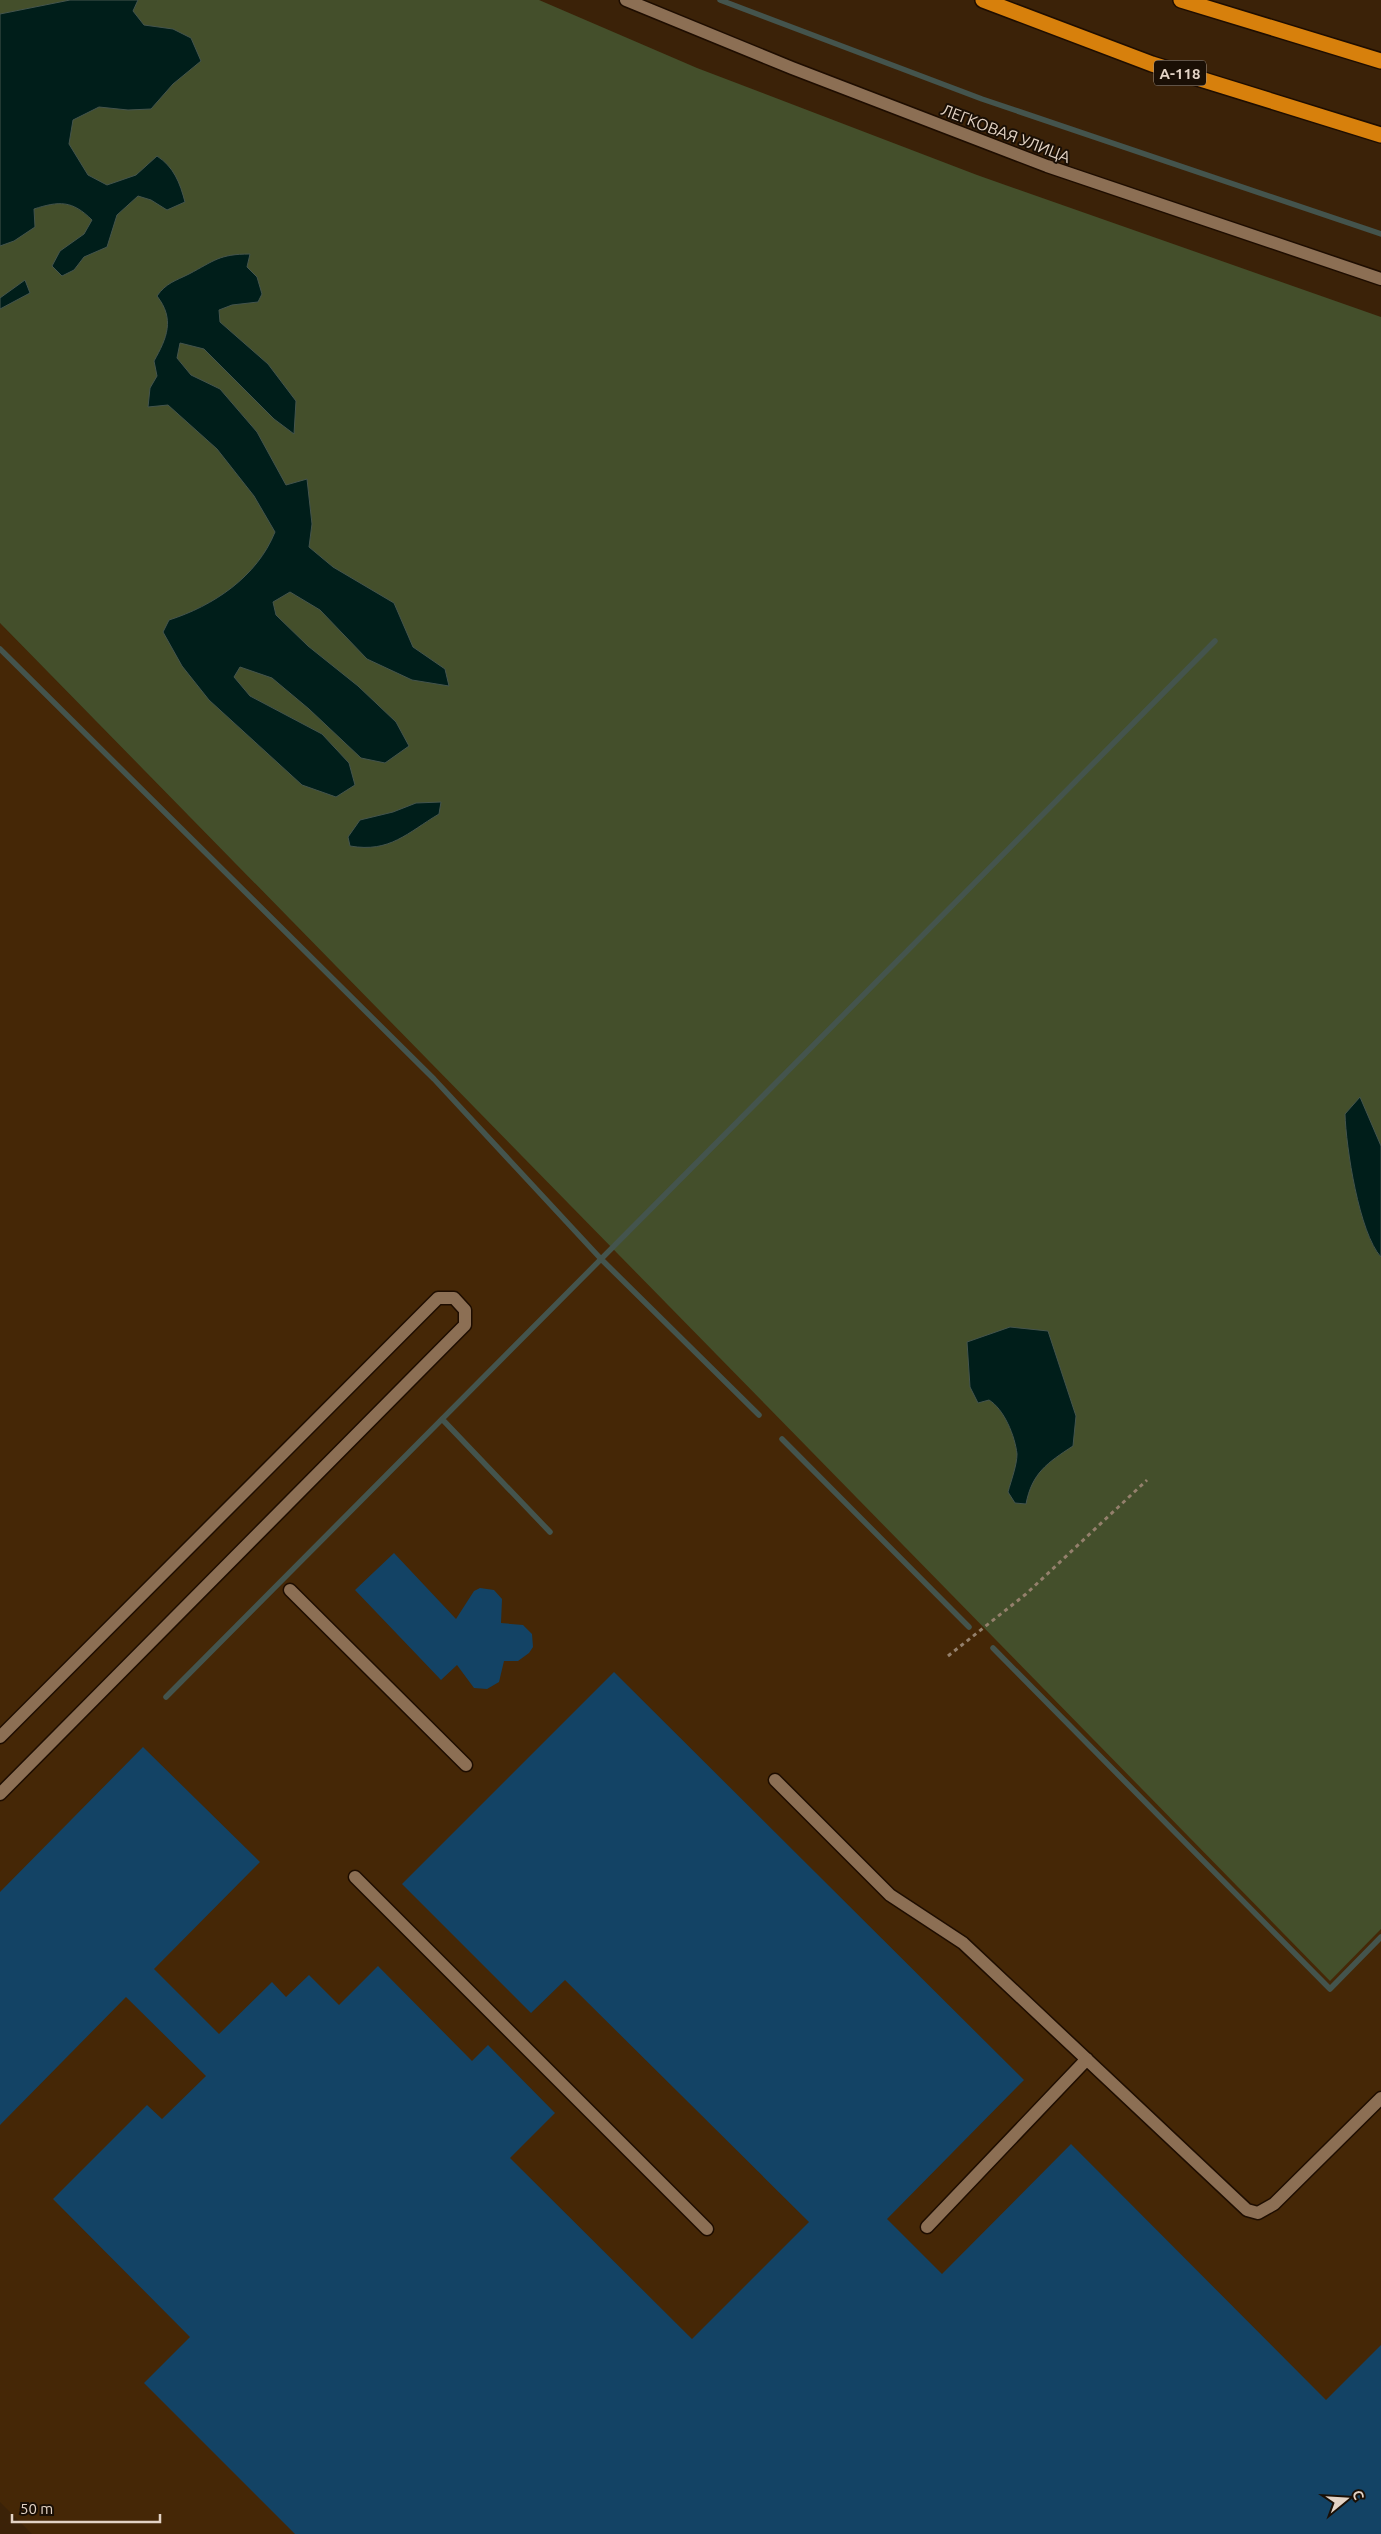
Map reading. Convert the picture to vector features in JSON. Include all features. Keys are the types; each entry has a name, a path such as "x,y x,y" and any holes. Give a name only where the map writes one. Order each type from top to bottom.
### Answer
{"highway":[{"name":"А-118","path":"983,0 1152,64 1381,135"},
{"path":"1181,0 1381,61"}],"street":[{"name":"ЛЕГКОВАЯ УЛИЦА","path":"626,0 792,68 1047,166 1381,279"},
{"path":"0,1737 438,1298 454,1298 465,1310 465,1325 0,1794"},
{"path":"290,1590 466,1766"},
{"path":"775,1780 890,1895 962,1942 1247,2210 1258,2213 1274,2204 1381,2098"},
{"path":"355,1878 707,2229"},
{"path":"926,2227 1087,2059"}],"path":[{"path":"948,1656 1026,1594 1148,1480"}],"shaded area":[{"path":"0,623 1330,1980 1381,1929 1381,2534 32,2534 0,2502"}],"green space":[{"path":"0,0 539,0 697,68 977,175 1381,317 1381,1929 1330,1981 0,623"}],"water":[{"path":"70,0 138,0 133,11 144,25 173,29 191,38 201,61 173,84 151,109 128,110 99,107 73,120 69,144 88,175 107,185 136,175 157,156 172,170 181,188 185,202 167,210 151,200 138,196 117,215 107,247 84,257 74,270 62,276 52,266 60,251 84,234 92,220 78,209 65,204 58,204 34,209 35,227 14,241 0,246 0,14"},
{"path":"250,254 247,267 257,277 262,294 258,302 232,305 219,310 220,322 268,364 296,401 294,434 274,419 204,349 180,343 177,358 191,375 220,389 257,432 286,485 307,479 312,524 309,547 333,567 394,603 413,647 445,669 449,686 412,680 367,659 320,610 290,592 273,602 276,615 308,646 358,686 396,722 409,746 385,763 361,758 309,709 272,678 240,667 234,677 250,696 322,734 349,763 355,785 336,797 302,785 209,700 182,666 163,632 169,620 202,607 232,588 257,563 275,532 254,496 217,449 168,405 148,407 150,388 157,376 154,361 167,328 166,313 163,304 157,296 171,283 217,259 231,255"},
{"path":"25,280 30,293 0,309 0,298"},
{"path":"441,802 439,814 398,840 376,847 350,846 348,837 360,820 393,812 416,803"},
{"path":"1360,1097 1381,1146 1381,1257 1373,1245 1360,1210 1348,1147 1345,1114"},
{"path":"1010,1327 1048,1331 1076,1416 1073,1446 1042,1470 1032,1484 1026,1504 1015,1503 1008,1492 1017,1454 1008,1424 1004,1416 989,1400 978,1403 970,1387 967,1342"}],"building":[{"path":"394,1553 456,1619 474,1591 480,1588 494,1590 502,1599 501,1623 523,1625 532,1634 533,1647 529,1653 518,1661 504,1661 499,1682 487,1689 474,1688 457,1665 441,1680 355,1590"},
{"path":"614,1672 1024,2080 887,2219 942,2274 1071,2144 1326,2400 1381,2345 1381,2534 295,2534 144,2383 190,2337 53,2199 147,2105 162,2119 206,2076 126,1997 0,2125 0,1892 143,1747 260,1862 154,1969 219,2034 272,1982 286,1997 309,1975 339,2005 378,1966 472,2061 488,2045 555,2113 510,2158 692,2339 809,2222 565,1980 531,2013 402,1884"}],"waterway":[{"path":"720,0 982,99 1381,234"},
{"path":"166,1697 1215,641"},
{"path":"0,649 434,1079 601,1259 759,1415"},
{"path":"442,1419 550,1532"},
{"path":"782,1439 969,1627"},
{"path":"993,1648 1330,1989 1381,1937"}]}
